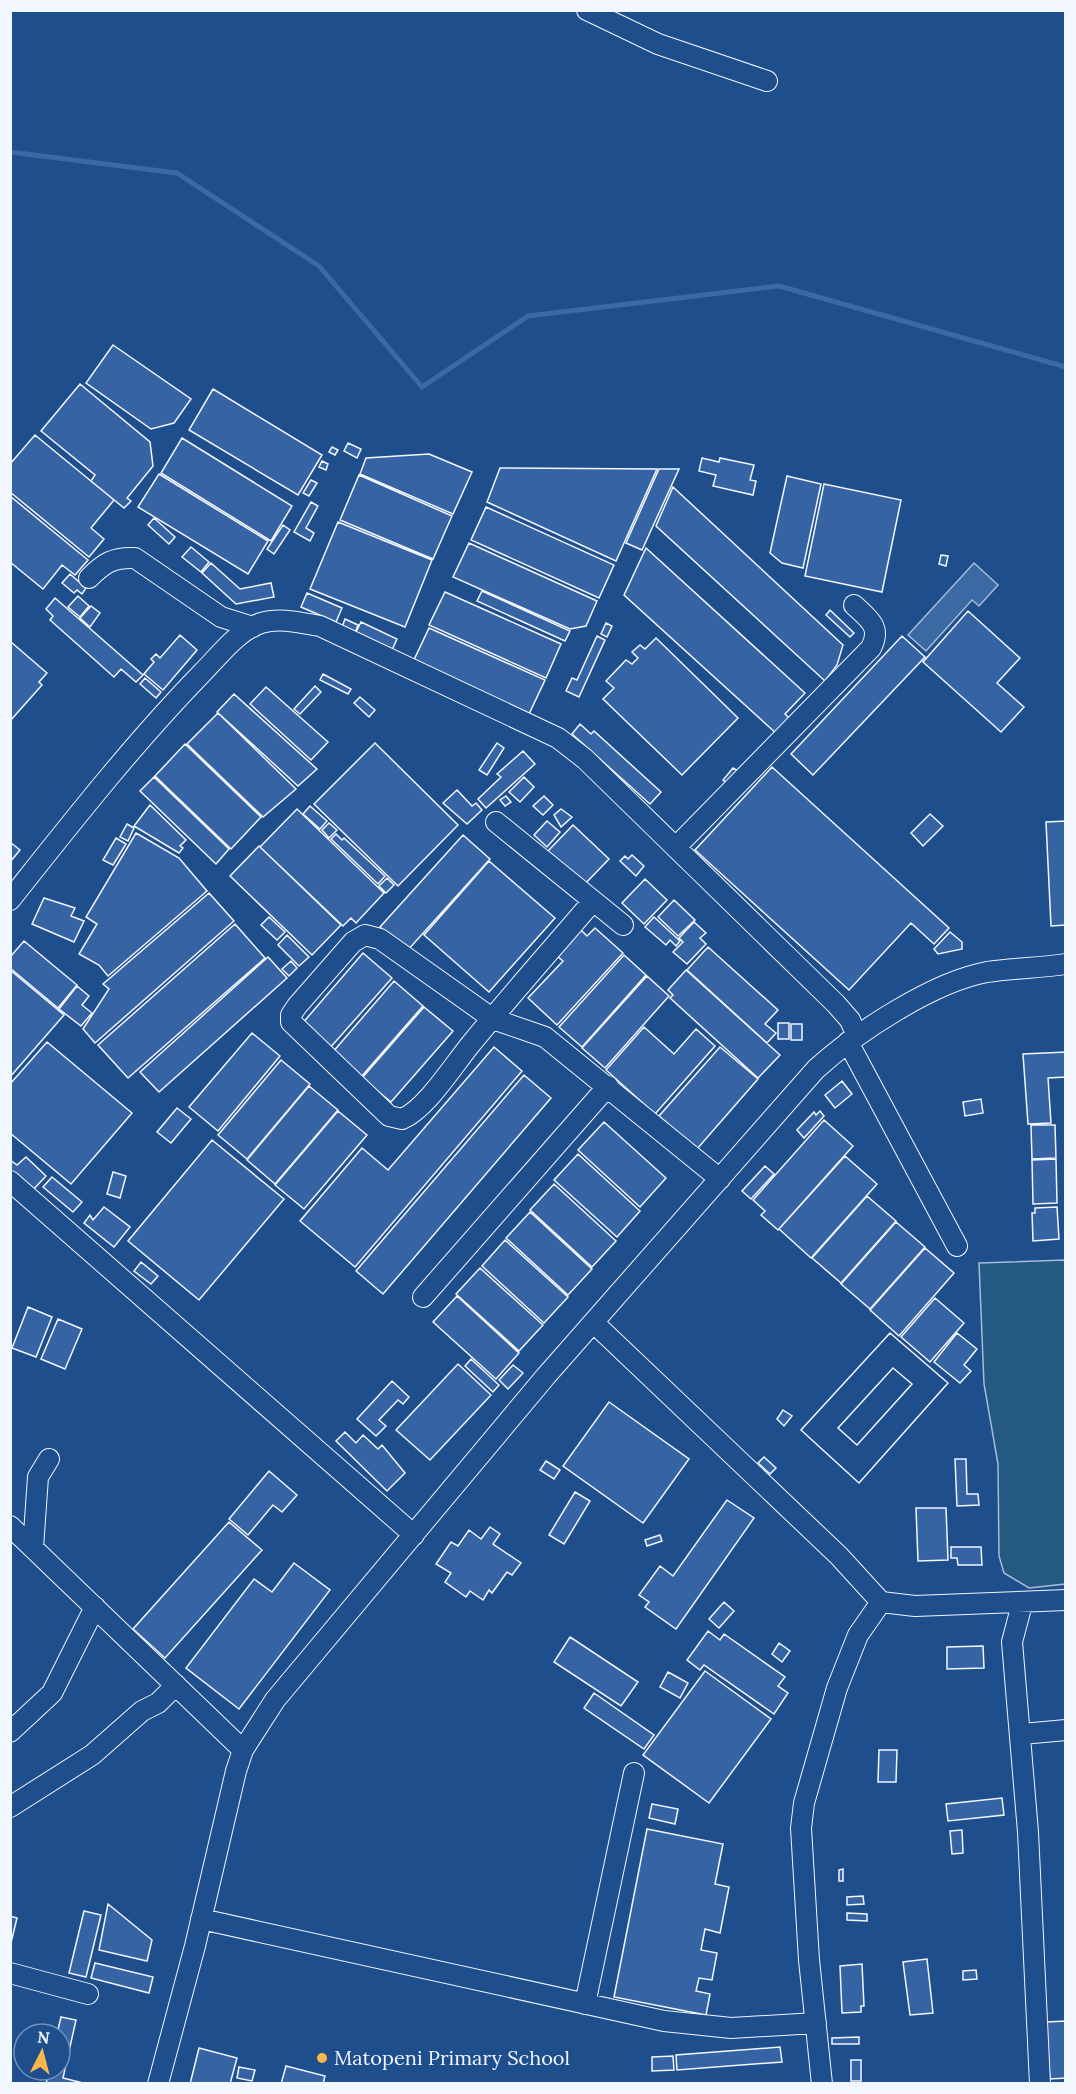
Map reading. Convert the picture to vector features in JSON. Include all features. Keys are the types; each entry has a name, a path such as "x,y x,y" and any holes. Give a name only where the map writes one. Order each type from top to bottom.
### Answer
{"street":[{"path":"587,10 658,44 767,81"},
{"path":"88,578 106,562 118,557 135,558 221,617 253,627"},
{"path":"676,848 871,648 876,637 874,624 854,605"},
{"path":"10,900 102,784 183,693 241,633 263,622 290,621 320,626 558,738 585,759 850,1020 853,1039 957,1246"},
{"path":"496,822 623,925"},
{"path":"593,901 493,1019 416,1110 402,1119 389,1116 291,1022 291,1015 297,1006 353,942 365,935 381,939 493,1019 545,1037 720,1179"},
{"path":"158,2084 243,1750 275,1700 594,1323 816,1070 853,1039 924,997 958,981 987,972 1065,964"},
{"path":"423,1297 608,1086"},
{"path":"10,1180 414,1535"},
{"path":"594,1323 839,1556 881,1602 915,1606 1022,1604 1065,1600"},
{"path":"33,1548 38,1477 49,1459"},
{"path":"10,1526 243,1750"},
{"path":"822,2084 801,1828 804,1803 837,1688 858,1635 881,1602"},
{"path":"1022,1604 1012,1642 1022,1734 1040,2084"},
{"path":"10,1732 52,1693 95,1607"},
{"path":"10,1807 92,1755 142,1711 158,1703 176,1685"},
{"path":"1022,1734 1065,1730"},
{"path":"585,2004 634,1773"},
{"path":"201,1919 664,2021 731,2028 816,2023"},
{"path":"10,1972 88,1994"}],"shaded area":[{"path":"974,563 998,585 979,606 972,600 926,651 908,635"},
{"path":"1065,1260 1065,1584 1029,1588 1004,1573 999,1556 998,1464 984,1384 979,1263"}],"building":[{"path":"113,345 191,399 174,423 151,429 86,383"},
{"path":"80,384 150,442 153,466 127,498 131,501 124,508 91,481 95,475 41,431"},
{"path":"213,389 322,455 298,495 189,430"},
{"path":"35,435 114,500 91,528 104,539 89,557 10,492 10,464"},
{"path":"182,438 292,506 271,541 161,473"},
{"path":"348,443 361,449 357,458 344,451"},
{"path":"332,447 338,450 335,455 329,452"},
{"path":"429,454 472,472 453,514 360,474 366,458"},
{"path":"702,458 719,462 720,458 754,465 750,480 756,481 753,495 713,486 716,475 699,471"},
{"path":"322,461 328,464 326,470 319,467"},
{"path":"500,468 657,469 616,561 487,502"},
{"path":"659,469 679,469 642,550 626,543"},
{"path":"159,474 268,541 248,574 138,507"},
{"path":"359,475 452,516 433,559 340,520"},
{"path":"787,476 821,484 803,568 782,563 770,553"},
{"path":"311,480 317,483 309,496 303,493"},
{"path":"824,484 901,500 882,592 805,576"},
{"path":"673,487 843,645 837,665 825,681 656,526"},
{"path":"10,496 88,560 75,575 62,565 43,589 10,562"},
{"path":"311,502 318,506 306,528 314,533 310,541 294,532"},
{"path":"486,507 614,565 599,598 471,540"},
{"path":"154,518 175,537 169,544 148,525"},
{"path":"338,522 432,560 405,627 310,589"},
{"path":"283,525 290,530 274,554 267,549"},
{"path":"469,543 597,601 586,626 570,629 453,577"},
{"path":"191,547 209,562 201,572 182,557"},
{"path":"646,548 805,693 785,714 792,721 778,735 624,595"},
{"path":"941,555 948,556 946,566 939,564"},
{"path":"211,563 240,589 271,583 274,597 236,604 202,573"},
{"path":"70,574 86,588 82,594 77,590 74,593 62,583"},
{"path":"482,591 570,631 565,641 477,601"},
{"path":"445,592 561,644 546,678 429,625"},
{"path":"307,593 342,608 336,622 301,607"},
{"path":"78,596 89,606 80,617 68,607"},
{"path":"55,598 143,675 136,682 121,669 114,677 50,620 53,616 46,609"},
{"path":"91,606 100,613 90,627 80,618"},
{"path":"830,610 854,633 850,637 826,615"},
{"path":"968,611 1020,658 997,683 1024,707 1001,732 923,662"},
{"path":"345,619 358,625 355,633 342,627"},
{"path":"361,622 397,639 392,650 355,634"},
{"path":"606,623 612,626 607,637 601,634"},
{"path":"429,628 545,680 529,714 413,662"},
{"path":"180,635 197,650 163,690 144,674 154,662 151,659 156,654 160,658"},
{"path":"597,636 605,640 579,697 566,691 572,678 577,680"},
{"path":"902,636 925,657 813,775 791,754"},
{"path":"656,638 738,718 682,775 603,699 614,688 606,681 626,660 632,664 638,658 632,652 640,645 645,649"},
{"path":"11,642 47,673 39,682 42,685 10,721"},
{"path":"323,674 351,689 348,694 320,680"},
{"path":"145,678 161,692 156,698 140,684"},
{"path":"315,686 321,692 300,714 294,709"},
{"path":"266,687 328,742 311,760 250,704"},
{"path":"234,694 317,769 298,786 217,712"},
{"path":"360,697 375,710 369,717 354,703"},
{"path":"218,713 296,789 263,817 187,744"},
{"path":"580,724 591,734 594,731 661,792 650,804 572,734"},
{"path":"375,743 458,825 398,886 314,804"},
{"path":"497,743 504,748 487,775 479,770"},
{"path":"185,744 261,817 231,849 155,776"},
{"path":"523,751 535,764 486,808 478,799 501,777 497,774"},
{"path":"772,767 949,928 934,944 911,923 849,990 695,850"},
{"path":"733,768 738,771 727,783 723,780"},
{"path":"154,777 229,849 216,864 140,791"},
{"path":"524,777 534,787 520,802 509,792"},
{"path":"457,790 472,806 476,803 482,810 467,824 443,803"},
{"path":"506,796 511,802 505,806 500,800"},
{"path":"544,796 553,805 543,815 533,806"},
{"path":"150,805 186,840 180,846 183,848 179,853 134,826"},
{"path":"310,806 327,821 320,829 303,814"},
{"path":"297,809 384,893 356,923 351,918 343,926 260,847"},
{"path":"561,809 572,817 561,827 554,815"},
{"path":"930,814 943,826 923,846 911,833"},
{"path":"547,821 560,832 547,847 534,835"},
{"path":"1066,821 1066,925 1051,926 1046,822"},
{"path":"329,823 337,830 329,838 322,830"},
{"path":"127,824 134,828 128,841 120,837"},
{"path":"573,825 609,859 582,887 546,853"},
{"path":"136,833 179,858 207,891 108,976 99,965 79,954 97,924 86,917"},
{"path":"336,834 342,840 344,838 385,876 378,884 331,839"},
{"path":"463,835 490,859 407,951 380,927"},
{"path":"116,838 126,844 113,865 103,860"},
{"path":"10,842 20,850 10,862"},
{"path":"259,846 341,925 312,955 230,876"},
{"path":"632,855 644,866 636,876 620,861 625,856 628,859"},
{"path":"489,861 555,918 489,992 424,935"},
{"path":"387,878 394,885 386,893 379,886"},
{"path":"645,879 667,900 644,924 622,903"},
{"path":"209,893 234,921 95,1043 83,1029 109,989 103,984"},
{"path":"44,898 75,908 71,916 84,921 74,942 32,924"},
{"path":"674,900 695,920 678,936 658,917"},
{"path":"269,917 285,932 277,940 261,925"},
{"path":"654,917 680,941 676,946 670,940 666,945 645,927"},
{"path":"694,922 706,933 700,938 706,944 687,964 673,952 683,942 679,938"},
{"path":"235,924 265,958 128,1078 98,1045"},
{"path":"595,928 623,953 557,1025 528,998 563,961 557,956 581,930 587,936"},
{"path":"950,932 962,942 962,949 938,954 934,949"},
{"path":"287,935 309,957 299,966 278,945"},
{"path":"24,941 77,985 58,1008 10,968 10,957"},
{"path":"708,947 778,1010 765,1024 776,1033 767,1043 687,970"},
{"path":"363,953 392,978 329,1049 301,1025"},
{"path":"624,955 646,975 582,1047 559,1027"},
{"path":"268,957 287,978 159,1092 140,1072"},
{"path":"291,961 297,968 289,976 282,969"},
{"path":"10,970 64,1015 10,1077"},
{"path":"686,970 780,1055 758,1078 670,998 673,995 668,990"},
{"path":"647,976 669,996 605,1068 582,1048"},
{"path":"394,981 423,1006 361,1077 332,1053"},
{"path":"77,986 89,996 82,1005 92,1013 81,1026 59,1009"},
{"path":"424,1007 453,1031 391,1102 362,1078"},
{"path":"778,1023 789,1023 789,1039 778,1039"},
{"path":"791,1024 802,1024 802,1040 791,1040"},
{"path":"644,1027 674,1054 696,1029 715,1046 655,1114 606,1070"},
{"path":"252,1033 280,1056 218,1131 189,1107"},
{"path":"47,1042 132,1113 71,1184 10,1133 10,1084"},
{"path":"494,1047 522,1071 355,1267 300,1221 362,1148 388,1170"},
{"path":"720,1047 758,1079 697,1149 659,1116"},
{"path":"1066,1052 1066,1077 1048,1078 1051,1123 1028,1124 1023,1054"},
{"path":"281,1060 310,1084 247,1159 218,1135"},
{"path":"524,1075 551,1098 383,1294 356,1271"},
{"path":"842,1081 852,1094 835,1108 825,1095"},
{"path":"309,1086 338,1110 275,1184 247,1160"},
{"path":"981,1099 983,1113 965,1116 963,1102"},
{"path":"177,1108 191,1119 171,1143 157,1132"},
{"path":"338,1111 367,1135 304,1209 275,1185"},
{"path":"820,1111 824,1116 804,1138 797,1130 814,1112 816,1115"},
{"path":"824,1120 853,1146 778,1230 761,1215 765,1211 753,1200"},
{"path":"604,1122 666,1178 640,1207 578,1150"},
{"path":"1031,1125 1055,1125 1056,1158 1032,1159"},
{"path":"212,1140 284,1199 199,1300 128,1241"},
{"path":"578,1154 640,1211 617,1237 554,1180"},
{"path":"845,1156 877,1184 811,1258 779,1229"},
{"path":"26,1157 46,1176 31,1192 10,1172 10,1160 17,1165"},
{"path":"1056,1159 1057,1203 1033,1204 1032,1160"},
{"path":"765,1166 774,1174 751,1199 742,1191"},
{"path":"113,1172 126,1176 120,1198 107,1194"},
{"path":"52,1177 82,1202 73,1212 43,1187"},
{"path":"554,1184 616,1241 592,1267 530,1210"},
{"path":"867,1196 896,1221 841,1283 812,1258"},
{"path":"104,1207 130,1227 114,1247 84,1223 90,1215 93,1220"},
{"path":"1057,1207 1059,1239 1033,1241 1032,1213 1035,1213 1035,1208"},
{"path":"530,1212 592,1269 568,1295 506,1238"},
{"path":"896,1222 925,1247 870,1309 841,1284"},
{"path":"505,1240 568,1297 544,1323 482,1266"},
{"path":"925,1248 954,1273 899,1336 870,1310"},
{"path":"141,1262 158,1276 151,1284 134,1271"},
{"path":"480,1268 543,1325 519,1351 456,1294"},
{"path":"457,1296 519,1353 496,1379 433,1322"},
{"path":"935,1298 964,1323 930,1362 901,1337"},
{"path":"28,1307 52,1317 36,1357 12,1348"},
{"path":"58,1319 82,1329 65,1369 41,1359"},
{"path":"890,1333 948,1383 859,1483 801,1430","holes":["893,1368 912,1384 857,1445 838,1428"]},
{"path":"890,1333 948,1383 859,1483 801,1430"},
{"path":"957,1333 977,1349 964,1365 971,1371 960,1383 934,1362"},
{"path":"471,1359 499,1385 493,1392 465,1366"},
{"path":"458,1364 491,1395 430,1460 396,1430"},
{"path":"513,1365 523,1373 508,1389 499,1380"},
{"path":"893,1368 912,1384 857,1445 838,1428"},
{"path":"392,1381 409,1397 403,1404 398,1400 379,1420 386,1426 376,1436 357,1419"},
{"path":"609,1402 689,1459 643,1523 563,1466"},
{"path":"783,1410 792,1416 784,1426 777,1419"},
{"path":"345,1432 356,1443 363,1435 378,1449 382,1445 405,1473 387,1491 336,1441"},
{"path":"764,1457 776,1468 770,1474 758,1463"},
{"path":"955,1459 966,1459 967,1494 978,1494 979,1505 957,1506"},
{"path":"546,1461 560,1470 554,1479 540,1470"},
{"path":"269,1471 297,1495 282,1512 273,1505 248,1535 229,1519"},
{"path":"575,1492 590,1501 564,1544 549,1535"},
{"path":"727,1500 754,1518 676,1629 645,1607 649,1602 639,1595 660,1566 673,1576"},
{"path":"916,1508 946,1508 948,1560 918,1561"},
{"path":"229,1522 262,1550 165,1658 133,1629"},
{"path":"490,1527 500,1534 493,1544 521,1563 512,1575 507,1572 492,1593 489,1590 483,1600 470,1591 466,1597 445,1582 451,1573 436,1564 451,1542 458,1546 469,1530 481,1539"},
{"path":"660,1535 662,1541 647,1546 645,1540"},
{"path":"951,1547 981,1547 982,1565 958,1565 957,1558 951,1558"},
{"path":"294,1563 330,1590 239,1709 186,1668 254,1579 272,1592"},
{"path":"724,1602 734,1611 719,1628 709,1619"},
{"path":"708,1631 720,1640 724,1634 785,1677 778,1686 788,1693 774,1714 704,1665 700,1670 687,1660"},
{"path":"570,1637 638,1682 621,1706 554,1662"},
{"path":"779,1643 790,1651 782,1662 772,1654"},
{"path":"983,1646 984,1668 947,1669 947,1647"},
{"path":"705,1671 771,1719 709,1803 643,1755"},
{"path":"668,1672 688,1683 680,1698 660,1687"},
{"path":"594,1693 654,1735 644,1749 584,1708"},
{"path":"879,1750 897,1750 896,1782 878,1782"},
{"path":"1002,1798 1004,1815 948,1821 946,1804"},
{"path":"652,1804 678,1809 675,1824 649,1818"},
{"path":"647,1829 723,1844 715,1884 729,1887 720,1933 705,1929 701,1950 717,1953 712,1980 699,1978 696,1991 710,1994 706,2015 614,1997"},
{"path":"962,1830 963,1853 952,1854 950,1831"},
{"path":"843,1869 843,1881 839,1881 839,1870"},
{"path":"863,1896 864,1904 847,1905 847,1897"},
{"path":"108,1904 152,1940 147,1961 99,1950"},
{"path":"84,1911 101,1915 86,1977 69,1973"},
{"path":"847,1913 867,1914 867,1921 847,1920"},
{"path":"10,1916 17,1918 10,1947"},
{"path":"927,1959 933,2013 910,2015 903,1962"},
{"path":"95,1963 153,1977 149,1993 91,1978"},
{"path":"862,1964 864,2006 861,2006 861,2012 842,2013 840,1966"},
{"path":"976,1970 977,1979 963,1980 963,1971"},
{"path":"61,2017 76,2020 72,2038 72,2022 60,2022"},
{"path":"1066,2021 1066,2078 1050,2079 1046,2022"},
{"path":"859,2037 859,2044 832,2044 832,2038"},
{"path":"780,2047 782,2062 677,2070 676,2055"},
{"path":"199,2048 237,2058 230,2084 190,2084"},
{"path":"673,2056 674,2070 652,2071 652,2057"},
{"path":"851,2060 861,2060 861,2081 851,2081"},
{"path":"286,2066 325,2076 323,2084 281,2084"},
{"path":"239,2067 255,2070 252,2081 237,2078"},
{"path":"72,2080 87,2084 46,2084 46,2082"}],"waterway":[{"path":"10,152 177,173 319,266 422,387 528,316 779,286 1066,367"}],"place":[{"name":"Matopeni Primary School","path":"322,2058"}]}
